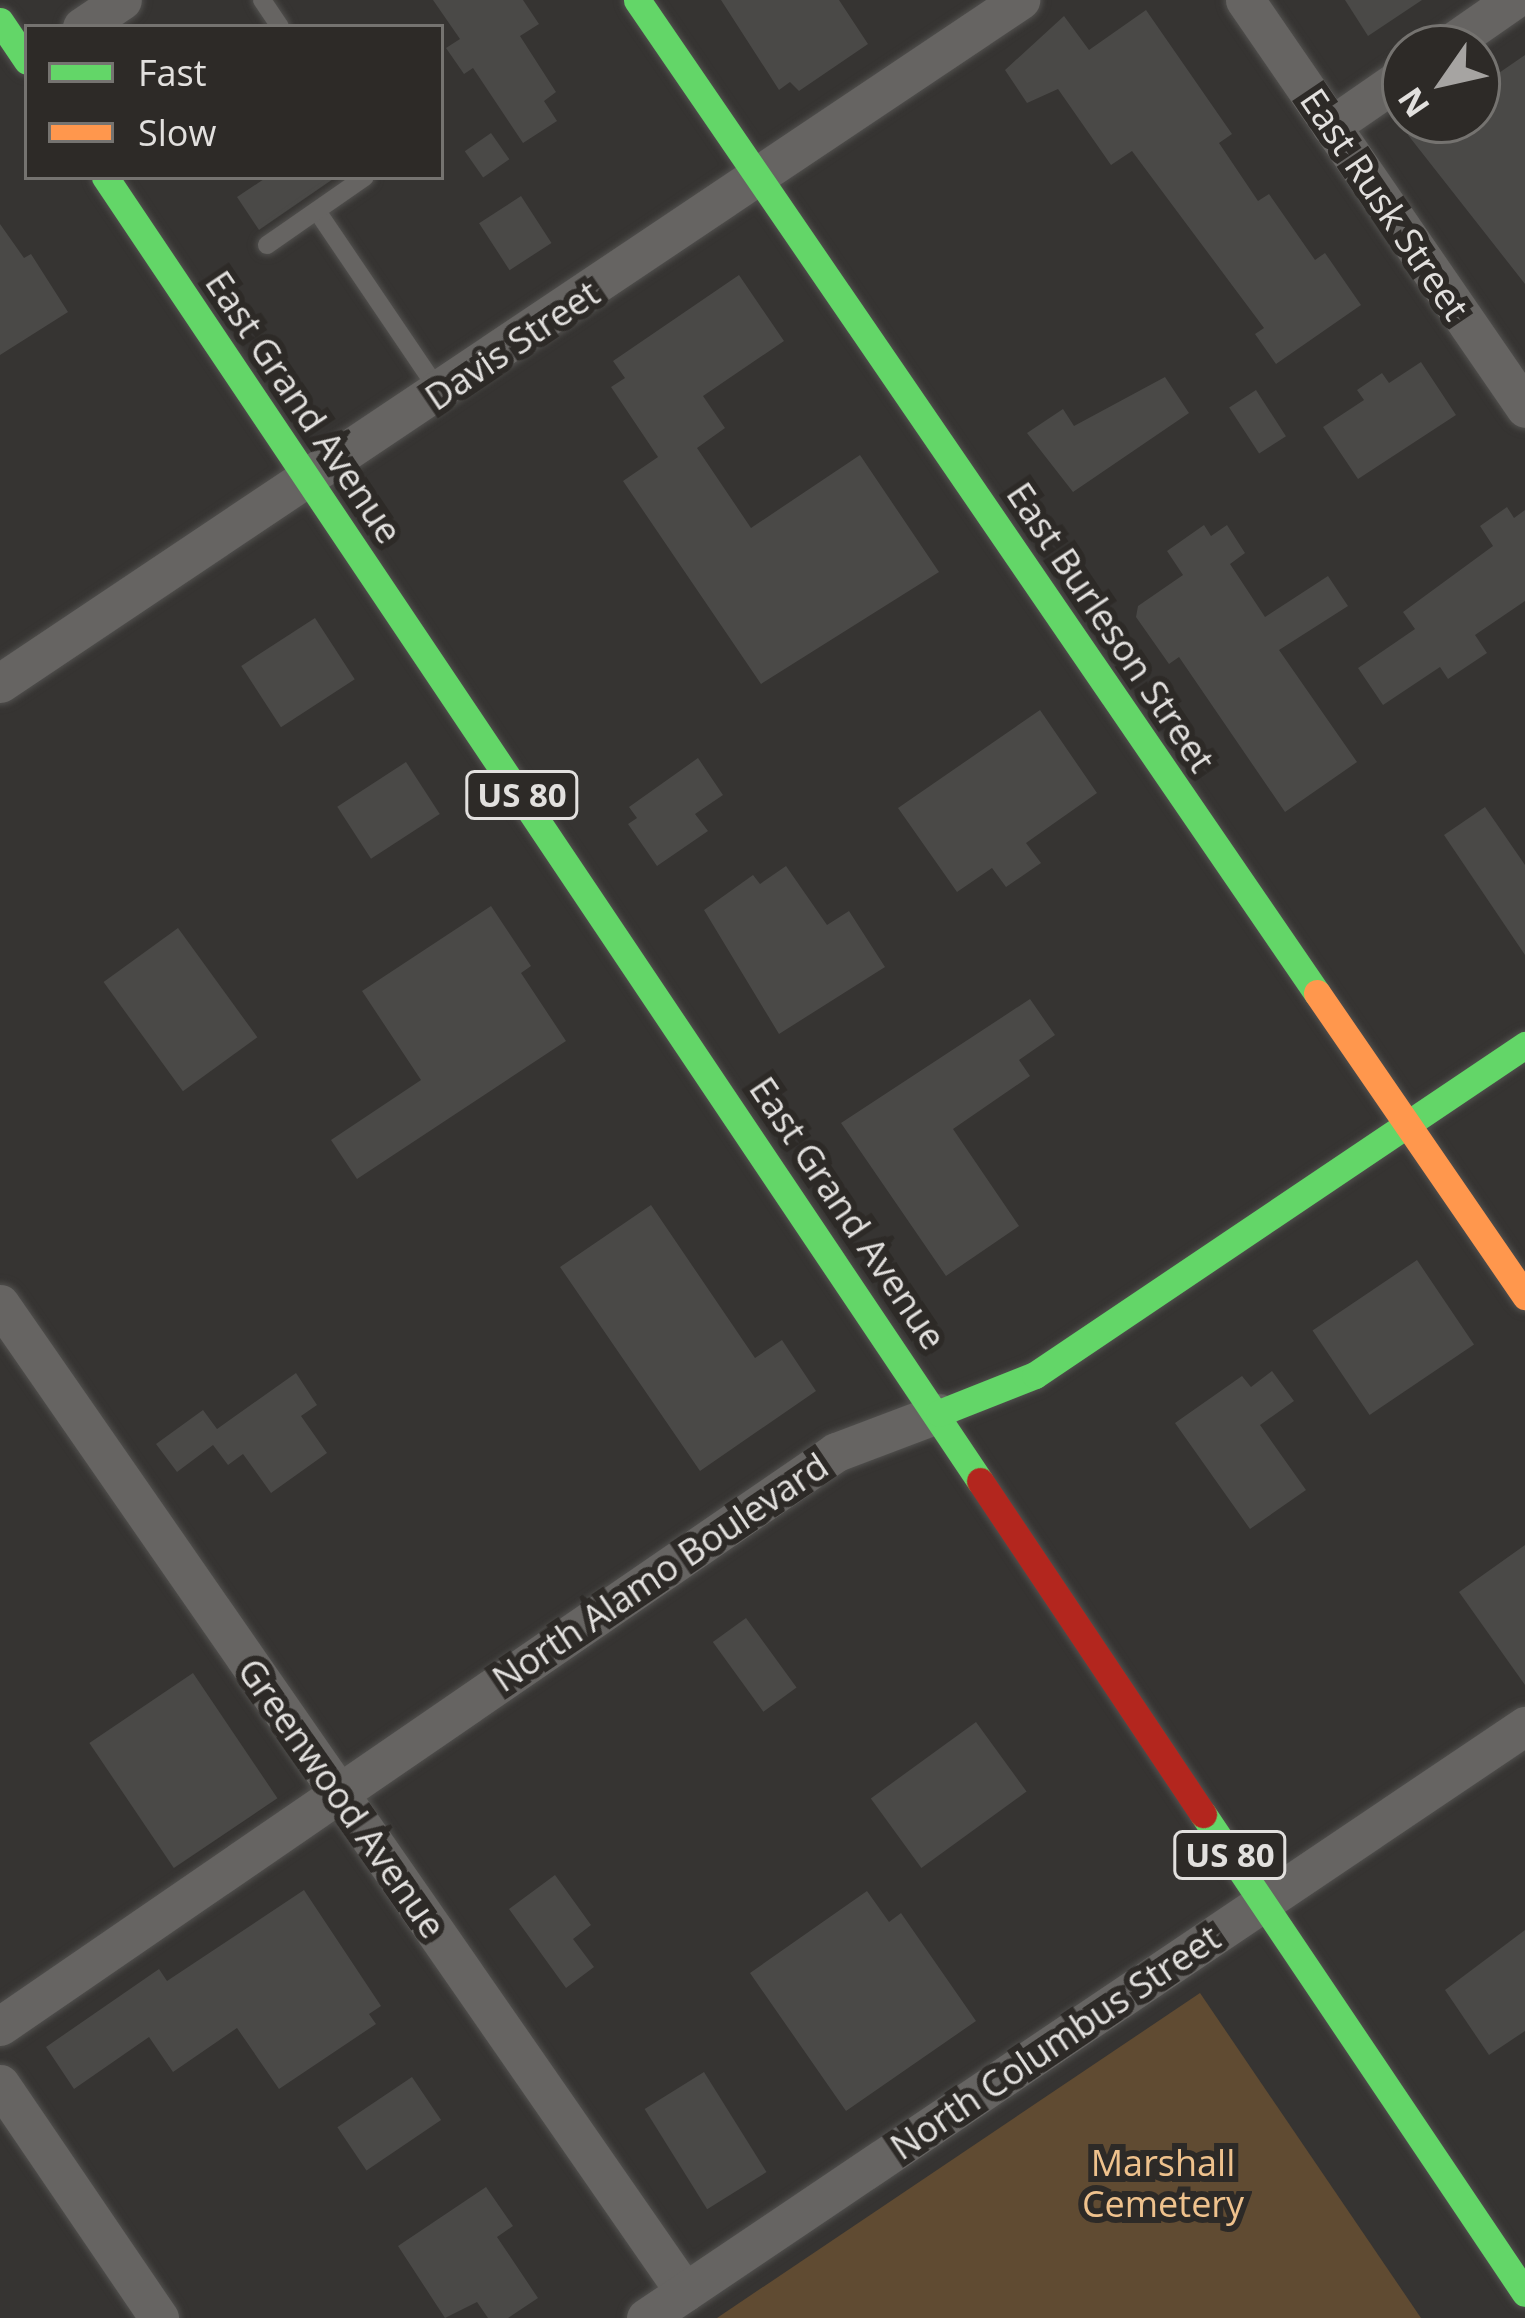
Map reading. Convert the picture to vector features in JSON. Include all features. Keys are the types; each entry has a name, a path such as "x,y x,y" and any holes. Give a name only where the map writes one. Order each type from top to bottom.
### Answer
{"main road":[{"name":"East Burleson Street","path":"638,0 1525,1296"},
{"path":"0,21 24,58"},
{"name":"East Grand Avenue","path":"107,180 939,1413 1525,2293"},
{"name":"North Alamo Boulevard","path":"939,1413 1035,1375 1525,1045"}],"street":[{"path":"86,24 122,0"},
{"name":"Davis Street","path":"0,683 761,180 1020,0"},
{"name":"East Rusk Street","path":"1246,0 1525,408"},
{"path":"1479,24 1514,0"},
{"path":"1331,126 1381,92"},
{"name":"Greenwood Avenue","path":"0,1304 685,2292"},
{"name":"North Alamo Boulevard","path":"0,2026 836,1452 939,1413"},
{"name":"North Columbus Street","path":"646,2318 1525,1726"},
{"path":"0,2084 158,2318"}],"lane":[{"path":"267,244 360,180"},
{"path":"317,211 440,393"}],"green space":[{"name":"Marshall Cemetery","path":"1200,1993 1421,2318 717,2318"}],"building":[{"path":"433,0 523,0 539,24 520,36 556,92 544,101 557,121 523,143 473,68 464,74 446,48 460,39"},
{"path":"721,0 839,0 868,44 799,91 790,82 779,90"},
{"path":"1345,0 1422,0 1381,24 1368,36"},
{"path":"1146,10 1232,134 1219,143 1258,201 1269,194 1315,260 1325,253 1361,305 1276,364 1255,334 1264,328 1132,151 1111,165 1058,89 1027,103 1005,70 1064,16 1089,50"},
{"path":"1525,55 1525,284 1415,144 1501,144 1501,72"},
{"path":"491,133 509,159 483,178 465,151"},
{"path":"262,180 332,180 259,230 237,197"},
{"path":"521,196 551,243 510,270 479,223"},
{"path":"0,224 24,258 31,254 68,312 0,355"},
{"path":"739,275 784,341 703,396 725,428 697,448 751,528 860,455 939,572 761,684 623,481 658,457 611,387 625,378 613,361"},
{"path":"1421,362 1456,415 1358,479 1323,427 1364,400 1357,390 1382,373 1389,383"},
{"path":"1165,377 1189,413 1073,492 1027,433 1063,409 1074,426"},
{"path":"1256,390 1286,436 1259,454 1229,407"},
{"path":"1507,507 1514,518 1525,510 1525,601 1475,635 1487,653 1448,679 1440,667 1383,705 1358,668 1415,629 1403,612 1493,546 1480,526"},
{"path":"1204,525 1211,536 1227,525 1245,553 1230,564 1265,617 1328,576 1348,606 1279,650 1357,762 1285,812 1179,657 1169,664 1136,617 1138,606 1183,575 1167,551"},
{"path":"315,618 355,679 281,727 241,666"},
{"path":"1040,710 1097,793 1026,843 1041,863 1006,887 992,868 957,892 898,808"},
{"path":"698,758 723,795 695,814 708,831 657,866 628,824 637,818 629,807"},
{"path":"406,762 440,814 371,859 337,807"},
{"path":"1485,807 1525,865 1525,955 1444,835"},
{"path":"786,866 827,925 849,911 885,967 779,1034 704,910 753,875 760,884"},
{"path":"491,906 531,966 521,973 566,1041 357,1179 331,1140 421,1080 362,991"},
{"path":"178,928 257,1037 183,1091 104,982"},
{"path":"1030,999 1055,1035 1019,1060 1030,1076 953,1129 1019,1226 946,1276 841,1123"},
{"path":"651,1205 755,1358 782,1340 816,1391 700,1471 560,1267"},
{"path":"1417,1260 1474,1345 1370,1415 1313,1330"},
{"path":"1272,1371 1294,1401 1260,1425 1306,1490 1250,1529 1175,1423 1242,1376 1251,1387"},
{"path":"296,1373 317,1405 301,1416 327,1453 271,1493 243,1454 228,1465 213,1445 177,1472 156,1444 203,1410 217,1429"},
{"path":"1525,1545 1525,1685 1459,1592"},
{"path":"746,1618 797,1688 763,1712 713,1642"},
{"path":"193,1673 277,1798 174,1868 89,1743"},
{"path":"976,1722 1027,1792 921,1868 871,1798"},
{"path":"555,1875 591,1925 573,1939 594,1967 566,1988 509,1909"},
{"path":"304,1890 381,2006 369,2014 376,2024 279,2089 237,2028 173,2072 149,2037 74,2089 46,2047 159,1969 167,1981"},
{"path":"867,1891 889,1922 901,1913 976,2021 846,2111 750,1973"},
{"path":"1525,1930 1525,2031 1489,2055 1445,1990"},
{"path":"704,2072 767,2172 707,2209 645,2109"},
{"path":"412,2077 441,2120 366,2170 337,2127"},
{"path":"486,2187 513,2226 497,2237 538,2298 508,2318 488,2318 477,2302 445,2318 398,2246"}],"traffic: fast":[{"path":"637,0 1317,993"},
{"path":"0,21 24,57"},
{"path":"107,180 980,1481"},
{"path":"939,1413 1035,1375 1525,1045"},
{"path":"1203,1814 1525,2293"}],"traffic: slow":[{"path":"1317,993 1525,1296"}],"traffic: jam":[{"path":"980,1481 1203,1814"}]}
